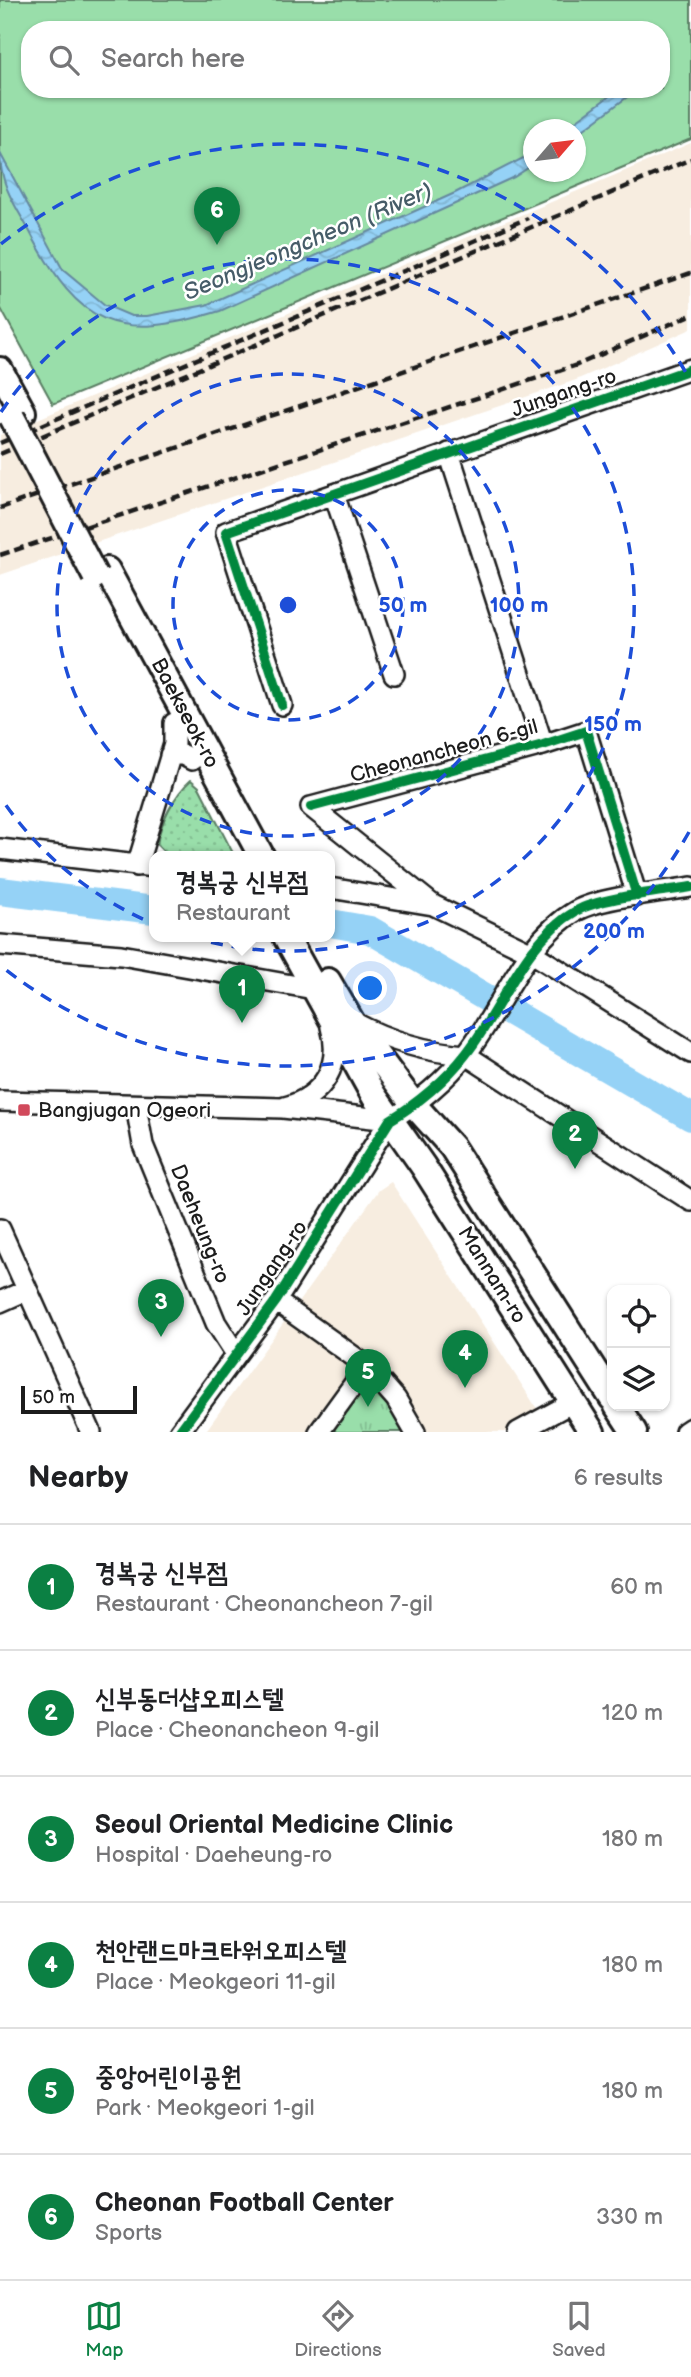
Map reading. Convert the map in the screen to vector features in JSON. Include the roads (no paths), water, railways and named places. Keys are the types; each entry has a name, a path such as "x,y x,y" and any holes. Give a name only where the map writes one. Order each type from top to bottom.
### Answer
{"main road":[{"path":"0,370 17,414 102,573"},
{"path":"0,393 17,414"},
{"name":"Baekseok-ro","path":"102,573 173,723 181,758 246,851"},
{"name":"Baekseok-ro","path":"102,573 247,851"},
{"path":"289,942 318,985 352,1022 414,1105"},
{"path":"305,942 327,1012 390,1120"},
{"name":"Mannam-ro","path":"414,1105 452,1147 607,1390"},
{"name":"Mannam-ro","path":"390,1120 460,1224 592,1432"},
{"path":"460,1224 457,1209 464,1199 478,1198 488,1205"},
{"path":"620,1411 634,1432"}],"street":[{"name":"Jungang-ro","path":"334,494 691,369"},
{"path":"449,453 543,745"},
{"path":"282,705 226,531 334,494 394,674"},
{"name":"Cheonancheon 6-gil","path":"638,896 586,730 543,745 311,807 433,905 527,961 691,1052"},
{"path":"151,851 181,758"},
{"path":"0,849 146,867"},
{"path":"0,1101 283,1108 390,1120 414,1105 466,1055 527,961 558,925 578,910 691,887"},
{"name":"Cheonancheon 6-gil","path":"335,889 433,905"},
{"path":"0,945 121,955 318,985"},
{"path":"283,1108 313,1096 330,1073 335,1058 335,1041 327,1012"},
{"path":"352,1022 381,1036 432,1052 466,1055 691,1201"},
{"name":"Daeheung-ro","path":"136,1105 148,1158 216,1323 236,1354"},
{"name":"Jungang-ro","path":"179,1432 276,1301 390,1120"},
{"path":"0,1229 91,1432"},
{"path":"0,1302 27,1290"},
{"path":"276,1301 367,1366 396,1399 415,1432"},
{"path":"319,1432 367,1366"},
{"path":"518,1432 573,1402"},
{"path":"685,1432 691,1428"}],"water":[{"path":"607,98 626,98 586,128 586,119 578,119"},
{"path":"0,153 63,270 105,305 131,316 147,316 206,305 455,193 523,158 523,171 220,311 154,325 128,325 105,319 85,307 66,289 48,264 9,194"}],"waterway":[{"path":"0,891 149,909"},
{"path":"335,924 370,930 691,1117"}],"railway":[{"path":"0,454 691,159"},
{"path":"0,443 528,218"},
{"path":"0,508 691,273"},
{"path":"0,555 577,365 691,315"}],"place":[{"name":"Cheonan Football Center","path":"217,245"},
{"name":"경복궁 신부점","path":"242,1023"},
{"name":"Bangjugan Ogeori","path":"24,1110"},
{"name":"신부동더샵오피스텔","path":"575,1169"},
{"name":"Seoul Oriental Medicine Clinic","path":"161,1337"},
{"name":"천안랜드마크타워오피스텔","path":"465,1388"},
{"name":"중앙어린이공원","path":"368,1407"}],"water label":[{"name":"Seongjeongcheon (River)","path":"308,242"}]}
